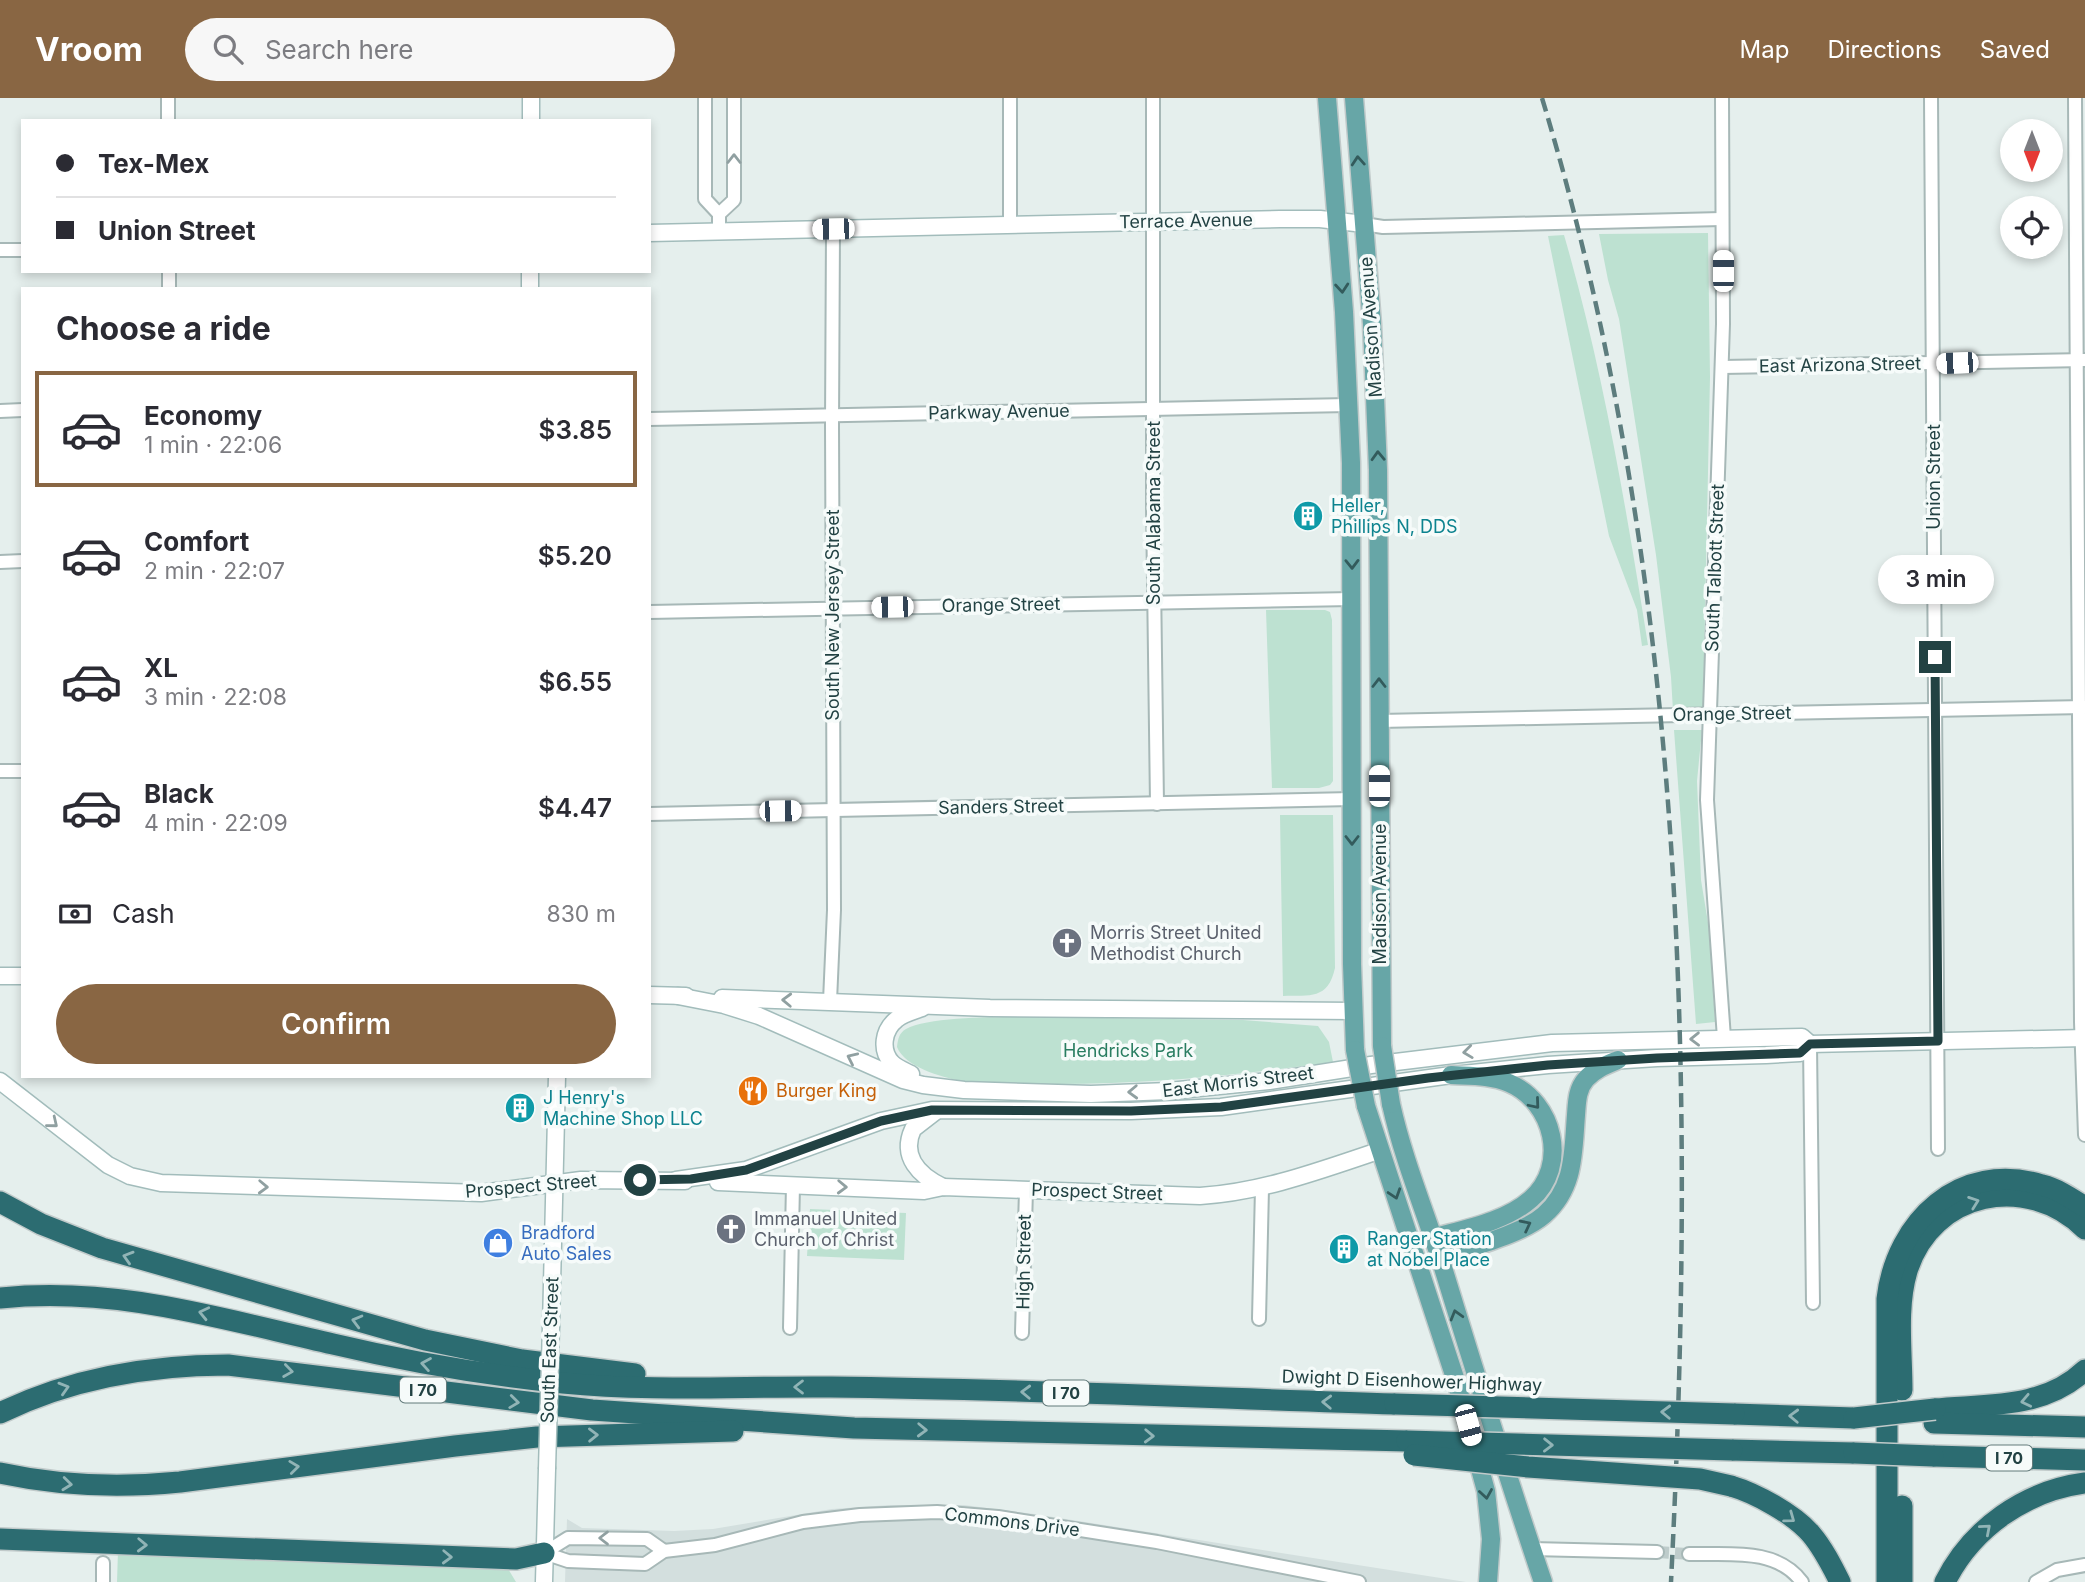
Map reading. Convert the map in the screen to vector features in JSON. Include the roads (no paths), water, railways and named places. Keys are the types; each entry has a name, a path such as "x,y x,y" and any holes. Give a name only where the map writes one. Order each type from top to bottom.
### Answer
{"highway":[{"path":"1888,1582 1887,1299 1892,1268 1902,1245 1916,1224 1938,1202 1956,1191 1983,1182 2015,1180 2040,1184 2063,1193 2085,1207"},
{"path":"1902,1582 1902,1302 1906,1277 1918,1247 1937,1223 1958,1208 1978,1199 1998,1196 2029,1197 2053,1205 2085,1229"},
{"path":"0,1202 41,1224 102,1248 446,1345 546,1364 738,1387"},
{"name":"I 70","path":"0,1298 35,1295 91,1296 160,1304 390,1357 526,1378 636,1388 738,1387"},
{"name":"I 70","path":"0,1413 56,1390 109,1375 171,1366 228,1365 270,1368 522,1403 854,1428 1303,1440 1410,1448 1732,1450 2085,1460"},
{"path":"1934,1416 2036,1399 2059,1390 2085,1370"},
{"name":"Dwight D Eisenhower Highway","path":"738,1387 969,1390 1854,1418 1934,1416"},
{"name":"I 70","path":"1934,1416 2085,1427"},
{"path":"0,1473 85,1486 135,1486 537,1437 854,1428"},
{"path":"1410,1448 1528,1467 1700,1479 1731,1486 1757,1497 1789,1516 1810,1533 1840,1582"},
{"path":"1945,1582 1967,1549 1999,1518 2039,1494 2085,1483"},
{"path":"0,1539 516,1559 544,1553"}],"main road":[{"path":"530,98 530,119"},
{"name":"Madison Avenue","path":"1327,98 1349,405 1355,1050 1366,1106 1456,1381 1486,1491 1491,1539 1488,1582"},
{"name":"Madison Avenue","path":"1354,98 1377,424 1382,1046 1391,1104 1404,1155 1440,1258 1476,1380 1543,1582"},
{"name":"Terrace Avenue","path":"651,233 1154,222 1336,220 1364,223"},
{"path":"0,976 21,976"},
{"name":"East Morris Street","path":"651,995 1058,1009 1353,1011"},
{"name":"East Morris Street","path":"678,996 724,1005 759,1016 903,1080 964,1090 1091,1094 1195,1089 1552,1043 1802,1037 1810,1044"},
{"path":"929,1005 898,1017 886,1035 885,1051 894,1065 916,1077 964,1090"},
{"name":"East Morris Street","path":"676,1180 746,1170 881,1121 906,1114 946,1109 1131,1111 1221,1107 1451,1075 1618,1060 1800,1053 1810,1044 2084,1038"},
{"path":"1440,1258 1528,1226 1550,1209 1560,1197 1570,1176 1577,1098 1583,1083 1597,1068 1618,1060"},
{"path":"1432,1238 1474,1227 1518,1210 1534,1198 1542,1187 1553,1157 1553,1136 1549,1125 1526,1094 1498,1079 1451,1075"},
{"name":"South East Street","path":"544,1582 557,1078"},
{"name":"Prospect Street","path":"0,1081 108,1165 122,1173 149,1181 479,1193 589,1180 676,1180 924,1191 943,1187 1200,1196 1262,1188 1381,1150"},
{"path":"943,1187 919,1172 912,1163 909,1145 917,1124 946,1109"}],"street":[{"path":"168,98 169,119"},
{"path":"705,98 705,199 719,214 719,232"},
{"path":"719,214 734,200 734,98"},
{"path":"1010,98 1010,225"},
{"name":"South Alabama Street","path":"1153,98 1157,804"},
{"name":"South Talbott Street","path":"1722,98 1722,367 1707,800 1724,1038"},
{"name":"Union Street","path":"1931,98 1938,1149"},
{"path":"2075,98 2080,360 2085,1135"},
{"name":"Terrace Avenue","path":"1364,223 1383,227 1723,219"},
{"name":"South New Jersey Street","path":"831,1002 834,910 833,229"},
{"path":"0,250 21,250"},
{"name":"East Arizona Street","path":"1722,367 2080,360"},
{"name":"Parkway Avenue","path":"651,419 1349,405"},
{"path":"0,411 21,410"},
{"path":"0,562 21,561"},
{"name":"Orange Street","path":"651,612 1352,599"},
{"name":"Orange Street","path":"1379,721 2082,707"},
{"path":"0,771 21,771"},
{"name":"Sanders Street","path":"651,814 1352,799"},
{"path":"1810,1044 1813,1303"},
{"path":"790,1328 793,1185"},
{"path":"1259,1319 1262,1188"},
{"name":"High Street","path":"1022,1334 1026,1190"},
{"name":"Commons Drive","path":"664,1551 715,1545 803,1522 880,1514 947,1513 998,1517 1157,1542 1359,1582"},
{"path":"568,1538 646,1539 664,1551 645,1564 568,1562 544,1553 568,1538"},
{"path":"1532,1549 1657,1552"},
{"path":"1689,1553 1755,1555 1773,1559 1789,1569 1802,1582"},
{"path":"103,1563 103,1582"},
{"path":"2036,1582 2057,1570 2085,1565"}],"tunnel":[{"path":"1657,1552 1689,1554"}],"railway":[{"path":"1542,98 1590,279 1627,462 1653,647 1670,834 1679,1021 1682,1208 1679,1395 1671,1582"}],"place":[{"name":"Heller, Phillips N, DDS","path":"1308,516"},
{"name":"Morris Street United Methodist Church","path":"1067,943"},
{"name":"Burger King","path":"753,1091"},
{"name":"J Henry's Machine Shop LLC","path":"520,1108"},
{"name":"Immanuel United Church of Christ","path":"731,1229"},
{"name":"Bradford Auto Sales","path":"498,1243"},
{"name":"Ranger Station at Nobel Place","path":"1344,1249"}],"park label":[{"name":"Hendricks Park","path":"1128,1051"}]}
